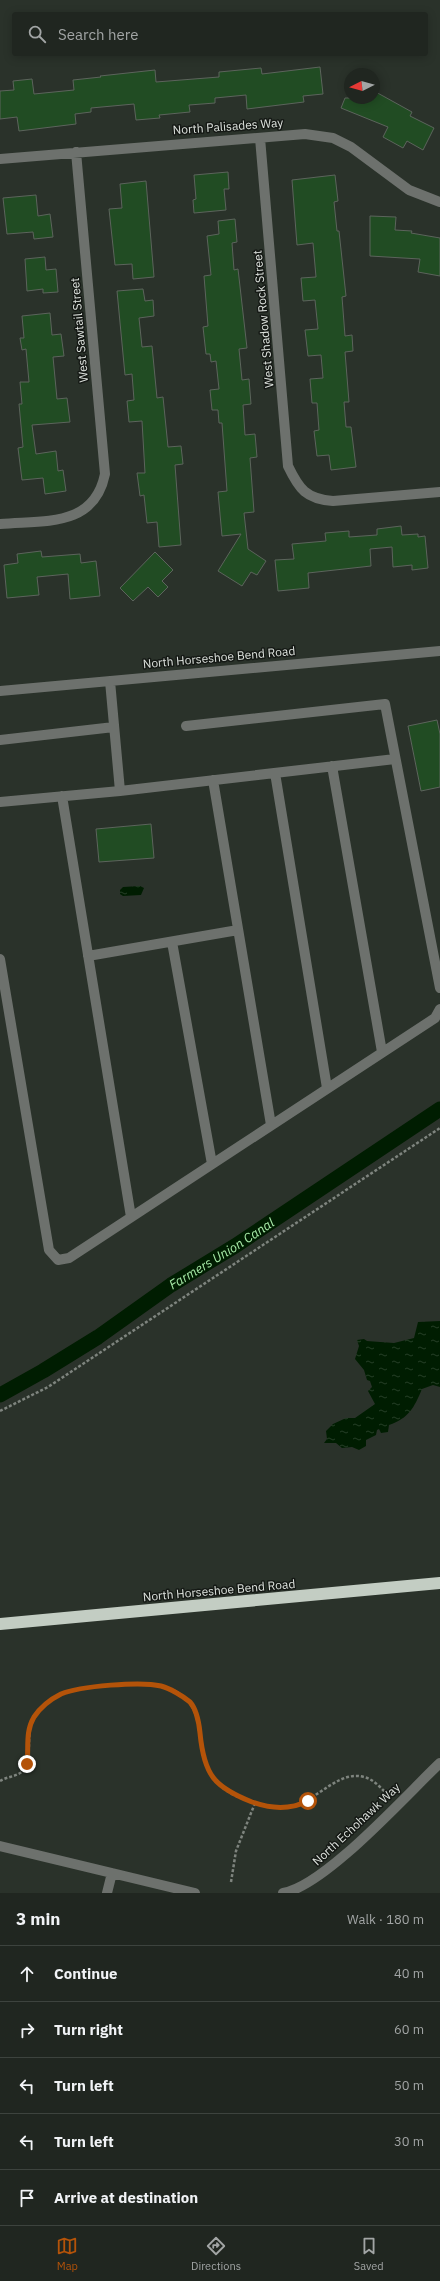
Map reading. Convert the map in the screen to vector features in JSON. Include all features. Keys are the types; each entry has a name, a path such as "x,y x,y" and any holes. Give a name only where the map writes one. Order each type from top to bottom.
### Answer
{"highway":[{"name":"North Horseshoe Bend Road","path":"0,1624 440,1584"}],"street":[{"name":"North Palisades Way","path":"0,159 305,134 333,138 351,147 409,190 440,202"},
{"name":"West Shadow Rock Street","path":"260,138 288,466 295,482 305,493 318,500 333,501 440,492"},
{"name":"West Sawtail Street","path":"0,524 66,518 80,513 93,503 102,490 105,474 76,152"},
{"name":"North Horseshoe Bend Road","path":"0,691 440,651"},
{"path":"110,681 120,791"},
{"path":"186,726 384,704 440,988"},
{"path":"0,740 114,727"},
{"path":"0,802 120,791 395,759"},
{"path":"332,766 382,1052"},
{"path":"275,773 327,1088"},
{"path":"213,780 270,1126"},
{"path":"62,796 131,1217"},
{"path":"88,956 238,930"},
{"path":"172,942 212,1164"},
{"path":"0,959 49,1250 58,1260 69,1258 435,1018 440,1009"},
{"name":"North Echohawk Way","path":"283,1893 294,1892 320,1875 344,1855 440,1763"},
{"path":"0,1846 195,1893"},
{"path":"106,1893 112,1873"}],"path":[{"path":"0,1412 48,1387 440,1128"},
{"path":"0,1781 20,1773 27,1764 28,1729 34,1717 50,1701 62,1694 75,1690 143,1684 161,1686 190,1702 196,1713 206,1766 213,1778 221,1787 255,1803 286,1808 298,1806 338,1781 350,1777 364,1777 375,1783 386,1793"},
{"path":"231,1882 236,1851 255,1803"}],"water":[{"path":"140,886 144,888 141,895 123,896 120,894 120,890 123,887"},
{"path":"440,1321 440,1387 433,1385 422,1389 416,1402 406,1416 389,1425 388,1432 381,1433 379,1429 377,1430 376,1435 366,1440 366,1446 359,1450 352,1447 342,1448 336,1443 324,1443 327,1439 326,1431 333,1424 346,1418 355,1418 375,1404 368,1391 372,1387 370,1381 367,1380 364,1370 355,1359 359,1346 357,1340 364,1339 367,1341 394,1343 414,1338 418,1322"}],"building":[{"path":"320,67 323,94 303,96 304,102 247,109 246,95 215,98 215,103 189,105 190,112 159,115 160,118 136,120 134,104 91,108 91,112 75,114 76,124 19,131 17,117 0,119 0,91 14,90 13,81 32,79 34,94 74,90 73,80 155,70 156,82 219,77 219,72 261,68 262,74"},
{"path":"380,94 412,112 410,116 434,128 423,150 407,141 403,148 383,137 388,127 341,108 344,100 344,104 380,104"},
{"path":"228,172 229,189 224,189 226,210 194,213 193,200 196,199 194,175"},
{"path":"335,175 338,201 334,202 337,231 339,231 346,296 342,297 345,336 352,335 353,351 345,352 349,402 344,402 346,427 351,427 356,467 331,470 329,455 317,456 314,431 319,430 317,403 312,403 310,379 323,378 321,355 308,356 305,330 318,329 315,300 303,301 301,278 316,277 313,243 297,245 292,180"},
{"path":"146,181 154,277 133,279 132,264 115,265 109,209 122,208 120,184"},
{"path":"36,195 38,216 50,214 53,237 34,239 33,232 7,234 3,198"},
{"path":"370,216 396,217 395,230 412,231 411,233 440,238 440,276 418,272 420,259 370,256"},
{"path":"235,219 237,242 232,243 234,270 238,269 247,348 239,349 242,380 249,379 251,404 243,405 245,435 255,434 257,457 250,458 254,512 244,513 248,549 266,561 257,575 251,572 242,586 218,571 241,534 222,536 218,492 227,491 222,423 219,423 218,410 212,410 210,390 219,389 216,361 211,362 210,354 206,354 203,327 208,326 204,276 211,275 207,236 219,234 218,221"},
{"path":"45,257 46,270 56,269 58,292 43,293 43,289 27,291 25,259"},
{"path":"143,289 145,301 153,300 154,316 139,318 142,347 152,346 157,398 163,397 168,447 181,446 183,464 175,465 181,545 159,547 157,522 147,523 144,495 140,496 137,473 145,473 142,421 129,422 127,401 134,400 132,374 125,375 117,291"},
{"path":"50,313 52,335 61,334 64,356 53,357 57,399 67,398 70,422 32,425 36,454 56,451 58,471 63,470 66,491 45,494 43,478 22,480 18,448 23,447 19,404 22,404 20,382 29,382 26,349 22,350 20,338 24,338 22,316"},
{"path":"401,526 402,535 418,534 418,537 425,536 428,568 412,570 412,565 393,567 392,547 370,549 371,566 308,573 309,588 278,591 275,560 294,559 292,544 326,541 325,533 349,531 349,537 377,535 377,529"},
{"path":"41,551 42,557 80,554 81,563 96,561 100,596 70,599 68,574 37,577 39,595 7,598 4,565 18,563 17,554"},
{"path":"155,552 173,570 162,581 168,587 158,597 148,587 133,601 120,588"},
{"path":"437,720 440,734 440,787 421,791 408,726"},
{"path":"151,824 154,858 99,862 96,829"}],"waterway":[{"name":"Farmers Union Canal","path":"0,1395 43,1371 98,1337 171,1285 235,1246 440,1109"}],"route":[{"path":"27,1764 28,1729 34,1717 50,1701 62,1694 75,1690 124,1685 143,1684 161,1686 190,1702 200,1725 202,1749 206,1766 213,1778 221,1787 235,1795 261,1806 286,1808 298,1806 308,1801"}]}
